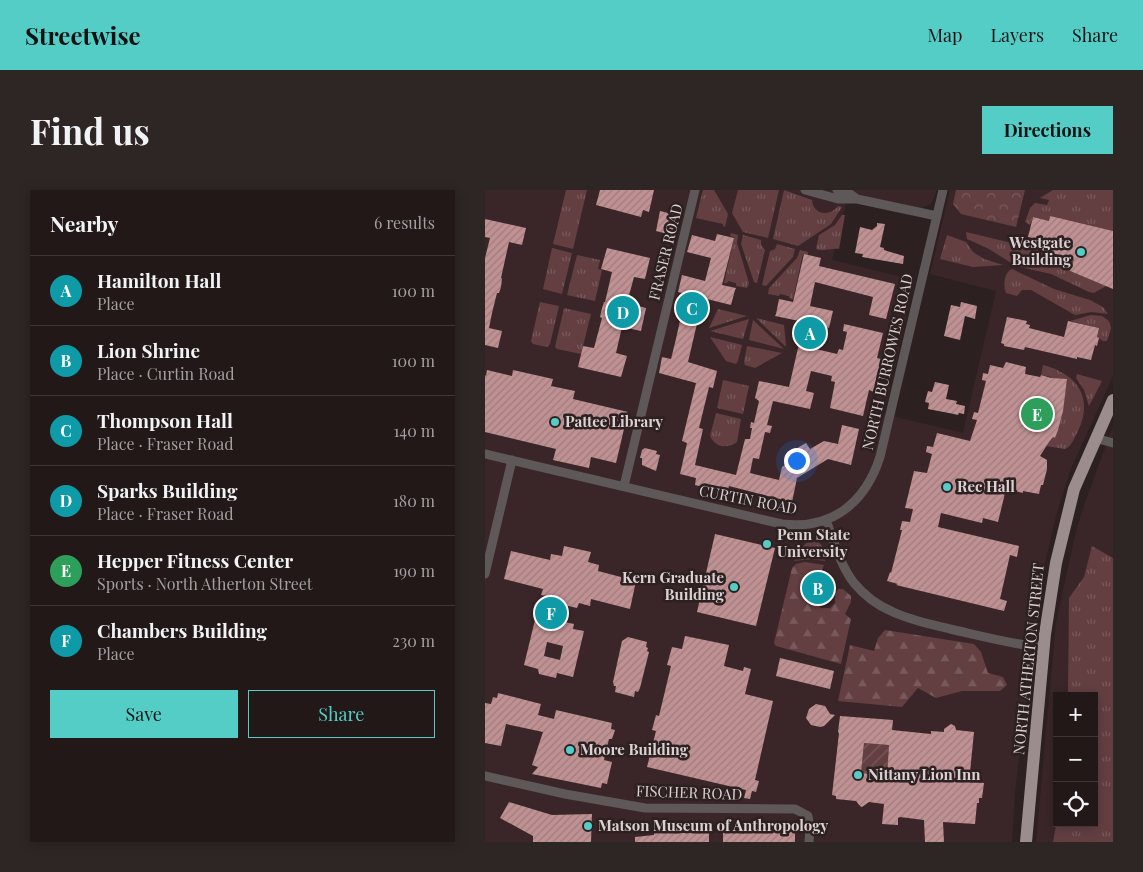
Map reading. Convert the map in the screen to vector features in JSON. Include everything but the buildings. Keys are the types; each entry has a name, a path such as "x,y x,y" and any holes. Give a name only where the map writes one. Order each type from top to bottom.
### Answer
{"main road":[{"name":"NORTH ATHERTON STREET","path":"1026,842 1044,648 1056,563 1068,506 1095,438 1113,400"}],"street":[{"name":"FRASER ROAD","path":"624,486 695,190"},
{"path":"805,190 838,199 857,199 937,216"},
{"path":"837,190 850,194 857,199"},
{"name":"NORTH BURROWES ROAD","path":"826,520 856,501 867,488 875,473 943,190"},
{"path":"1095,438 1113,443"},
{"name":"CURTIN ROAD","path":"485,454 782,524 793,525 826,520"},
{"path":"485,574 512,460"},
{"path":"826,520 839,556 849,575 861,591 880,606 900,616 936,626 1011,643 1044,648"},
{"name":"FISCHER ROAD","path":"485,776 565,794 654,809 795,809 808,816 810,827 809,842"}],"shaded area":[{"name":"Penn State University","path":"485,190 937,190 931,204 919,209 866,197 849,191 832,260 915,280 884,414 963,433 996,291 930,274 950,190 1113,190 1113,376 1070,471 1056,516 1043,572 1027,715 1015,791 1012,842 485,842"},
{"path":"1113,426 1113,842 1036,842 1056,622 1076,531"}],"green space":[{"path":"566,190 587,190 573,249 553,244"},
{"path":"703,190 714,190 728,214 725,227 723,224 696,218"},
{"path":"738,190 779,190 768,238 743,232 732,213"},
{"path":"784,190 812,200 815,209 822,213 831,212 838,206 842,207 831,224 798,246 773,239"},
{"path":"956,190 1025,190 1016,227 961,214 953,204"},
{"path":"1053,190 1113,190 1113,231 1050,217 1049,221 1033,217 1030,225 1025,222 1030,208 1035,203 1047,205 1049,200 1040,198"},
{"path":"842,215 845,215 839,249 816,249 819,235 835,225"},
{"path":"966,232 1054,253 1053,257 1057,259 1059,254 1074,259 1070,271 1106,286 1094,293 1089,292 1051,274 1016,266 989,249 967,239"},
{"path":"731,233 738,235 737,243 749,283 747,288 736,286 736,283 728,281 724,283 734,237 730,236"},
{"path":"743,235 761,240 761,245 765,250 757,283 754,282 741,244"},
{"path":"947,235 966,242 973,252 984,259 1003,265 973,267 940,259"},
{"path":"777,244 795,249 793,257 766,286 762,285 770,251 775,249"},
{"path":"552,248 572,253 562,294 543,289"},
{"path":"800,250 808,252 808,255 803,254 793,299 780,294 779,296 768,294 769,288 797,258"},
{"path":"577,255 600,260 598,269 602,270 595,301 567,295"},
{"path":"1012,269 1054,289 1090,300 1103,307 1108,314 1091,312 1075,315 1031,290 1022,290 1017,296 1006,293 1005,280 1007,273"},
{"path":"540,302 559,306 550,344 547,347 533,344 531,341"},
{"path":"564,308 591,314 581,354 555,347"},
{"path":"718,309 747,316 709,328"},
{"path":"1091,315 1102,316 1109,321 1111,328 1107,341 1097,337 1099,328 1070,321"},
{"path":"756,318 784,325 786,346 785,346"},
{"path":"749,319 743,339 710,331"},
{"path":"753,320 784,349 749,340"},
{"path":"710,337 742,345 736,364 726,361"},
{"path":"747,346 782,353 755,368 745,365"},
{"path":"1043,365 1065,374 1079,389 1083,398 1084,408 1078,431 1073,442 1065,449 1046,446 1055,437 1061,419 1067,380 1051,379 1051,377 1041,375"},
{"path":"1077,374 1102,381 1089,406 1084,390 1076,378"},
{"path":"723,380 749,386 743,414 717,408"},
{"path":"716,413 741,419 737,442 729,446 722,446 712,440 710,436"},
{"path":"812,538 818,541 822,547 825,561 811,559 794,561 800,549"},
{"path":"1092,546 1113,558 1113,842 1053,842 1056,827 1098,827 1098,692 1068,692 1069,598 1084,577"},
{"path":"805,562 824,565 821,579 814,574 806,575 800,573 796,564"},
{"path":"796,564 800,573 816,575 828,589 827,594 816,600 821,608 830,608 835,603 835,593 838,589 843,589 851,596 851,602 845,614 851,619 841,664 776,646 774,643 792,568"},
{"path":"885,630 974,644 981,652 988,673 1003,677 1007,685 1000,691 962,691 936,698 918,688 902,707 838,701 850,645 874,651 878,638"},
{"path":"864,743 889,745 887,776 861,773"},
{"path":"1098,785 1107,788 1113,800 1113,824 1105,830 1099,824 1100,806 1098,804"}],"place":[{"name":"Westgate Building","path":"1081,252"},
{"name":"Thompson Hall","path":"692,308"},
{"name":"Sparks Building","path":"623,312"},
{"name":"Hamilton Hall","path":"810,333"},
{"name":"Hepper Fitness Center","path":"1037,414"},
{"name":"Pattee Library","path":"555,422"},
{"name":"Rec Hall","path":"947,487"},
{"name":"Penn State University","path":"767,544"},
{"name":"Kern Graduate Building","path":"734,587"},
{"name":"Lion Shrine","path":"818,588"},
{"name":"Chambers Building","path":"551,613"},
{"name":"Moore Building","path":"570,750"},
{"name":"Nittany Lion Inn","path":"858,775"},
{"name":"Matson Museum of Anthropology","path":"588,826"}]}
